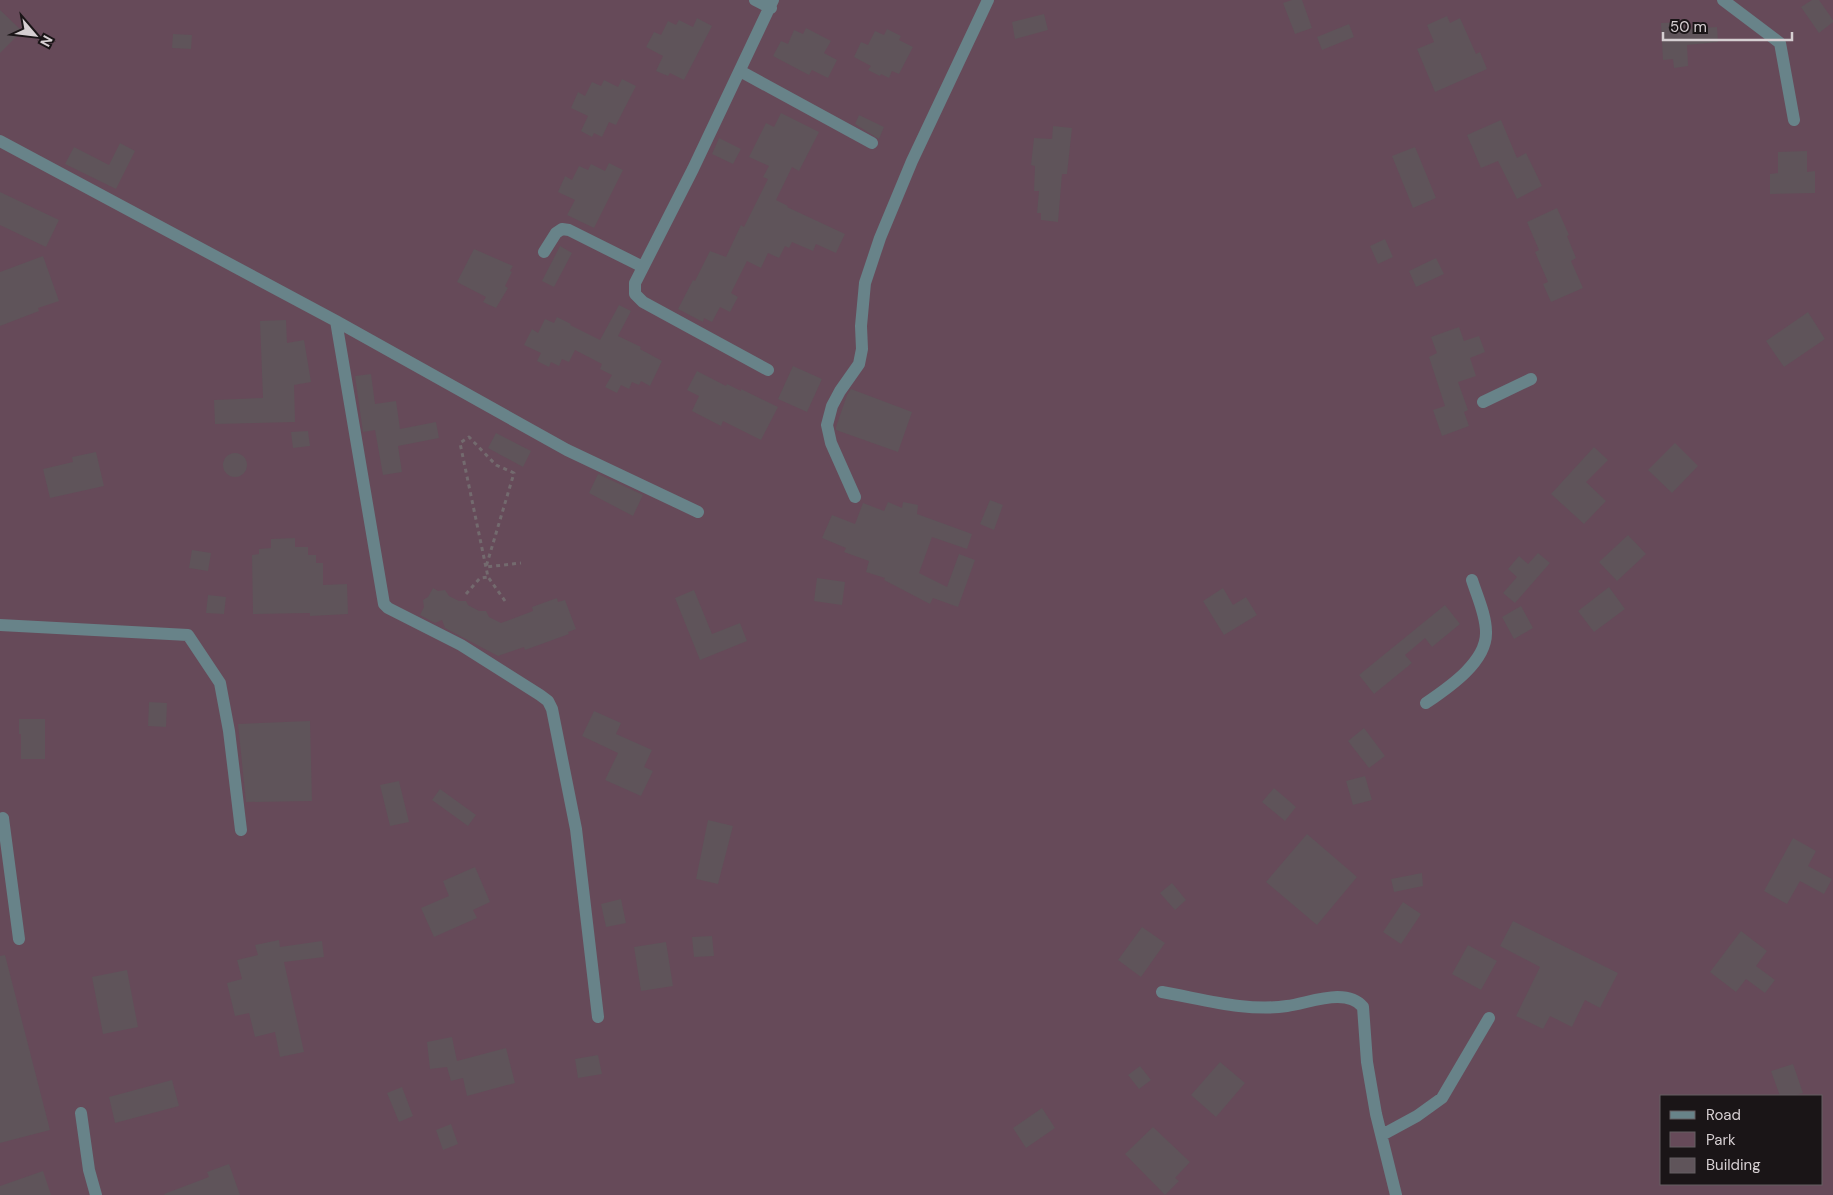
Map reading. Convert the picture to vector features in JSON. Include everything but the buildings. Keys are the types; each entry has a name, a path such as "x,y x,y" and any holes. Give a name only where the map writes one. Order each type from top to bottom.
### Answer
{"street":[{"path":"755,0 772,4 635,283 635,294 643,302 768,370"},
{"path":"855,497 831,443 827,425 832,406 859,364 862,349 865,282 880,238 904,179 988,0"},
{"path":"1723,0 1780,44 1794,120"},
{"path":"740,72 872,143"},
{"path":"0,141 336,321 567,450 698,512"},
{"path":"544,252 556,233 562,229 569,230 643,267"},
{"path":"336,321 384,604 388,608 461,645 548,701 552,709 576,829 598,1016"},
{"path":"1483,402 1531,379"},
{"path":"1426,703 1455,683 1473,664 1483,649 1487,633 1472,580"},
{"path":"0,625 188,635 220,683 229,731 240,830"},
{"path":"0,819 3,818 19,939"},
{"path":"1162,992 1265,1008 1337,997 1350,997 1358,1000 1363,1007 1367,1062 1376,1114 1396,1195"},
{"path":"1382,1135 1417,1116 1442,1098 1488,1018"},
{"path":"80,1114 89,1170 96,1195"}],"path":[{"path":"486,567 514,473 496,465 469,437 460,443 488,577 505,601"},
{"path":"486,567 521,563"},
{"path":"466,594 480,578 488,577"}],"green space":[{"path":"0,0 1833,0 1833,1195 0,1195"}]}
